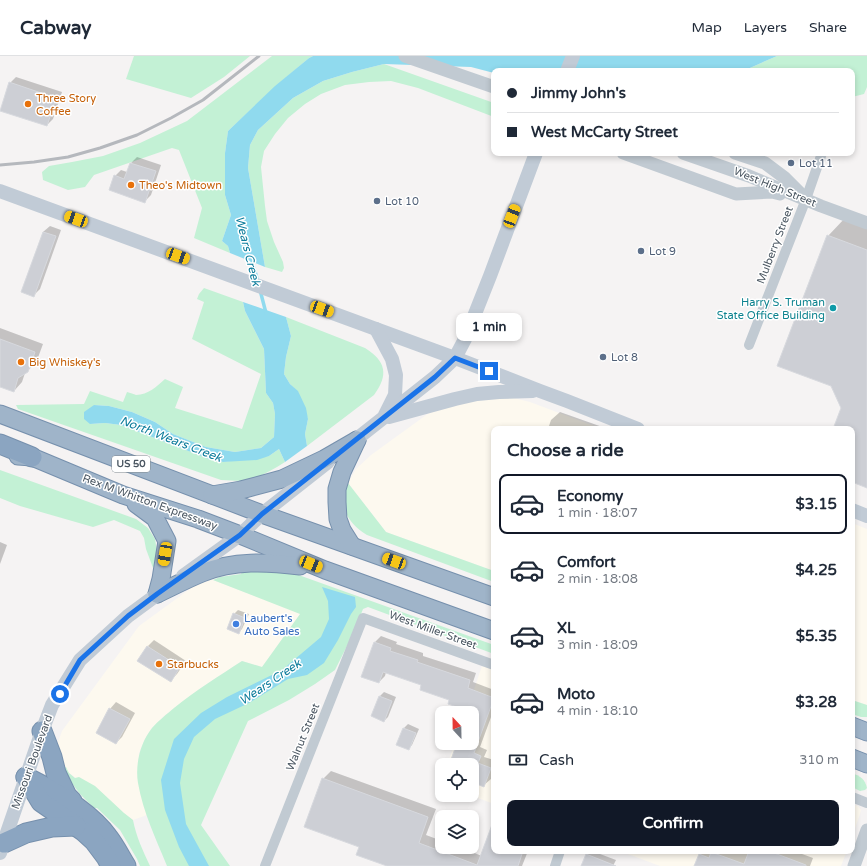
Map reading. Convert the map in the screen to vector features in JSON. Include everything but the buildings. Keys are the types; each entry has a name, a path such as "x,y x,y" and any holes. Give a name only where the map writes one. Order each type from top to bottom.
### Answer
{"highway":[{"name":"US 50","path":"0,414 211,496 491,596"},
{"path":"211,496 282,479 324,459 356,440"},
{"path":"352,546 342,530 338,519 337,489 342,472 356,440"},
{"path":"0,444 32,457"},
{"name":"Rex M Whitton Expressway","path":"0,454 32,457 123,495 198,519 325,570 491,630"},
{"path":"123,495 155,518 167,541 157,594"},
{"path":"157,594 202,573 234,564 281,564 325,570"},
{"path":"855,727 867,732"},
{"path":"42,731 52,757 56,773 83,831 94,842 111,866"},
{"path":"855,759 867,764"},
{"path":"26,777 41,802 77,817 94,822 108,836 126,866"},
{"path":"2,848 26,833 52,827 77,817"}],"main road":[{"path":"568,68 573,56"},
{"name":"Missouri Boulevard","path":"2,848 52,705 80,660 128,616 240,535 262,514 435,377 455,358 465,339 490,276 535,156"},
{"path":"0,191 455,358 630,426"},
{"path":"376,329 392,359 396,375 395,395 383,419"},
{"path":"383,419 477,394 540,391"},
{"path":"855,511 867,516"}],"street":[{"path":"405,56 491,86"},
{"path":"631,156 736,194 772,192 806,200"},
{"name":"West High Street","path":"692,156 749,176 806,200 867,223"},
{"path":"744,156 765,163 785,178 806,200"},
{"name":"Mulberry Street","path":"749,345 806,200 821,156"},
{"name":"West Miller Street","path":"363,618 491,664"},
{"name":"Walnut Street","path":"265,866 363,618"},
{"path":"855,798 867,803"},
{"path":"854,866 867,830"},
{"path":"555,866 559,854"}],"shaded area":[{"path":"514,398 530,402 594,426 491,426 491,570 386,532 348,483 356,469 371,455 429,413 470,399"},
{"path":"855,524 867,529 867,705 855,701"},
{"path":"210,576 213,580 301,613 262,667 242,661 202,687 164,716 151,729 139,753 138,768 140,791 147,815 133,820 69,773 62,770 57,745 62,731 139,626 205,578"},
{"path":"482,666 491,669 491,803 479,798 479,758 450,758 452,750 479,750 479,706 468,706"},
{"path":"855,805 861,810 855,828"},
{"path":"628,854 846,854 841,866 660,866"}],"green space":[{"path":"134,56 250,56 224,77 191,98 126,79"},
{"path":"272,56 313,56 276,86 228,131 225,153 225,195 231,215 222,241 228,246 230,253 194,238 202,208 179,150 172,148 94,175 85,187 68,190 43,180 42,172 49,166 103,156 140,143 187,121"},
{"path":"777,56 867,56 867,87 864,94 855,96 855,68 750,68"},
{"path":"384,64 491,102 491,116 418,88 391,81 345,85 321,94 305,104 288,118 264,151 261,167 267,221 284,268 282,272 265,267 248,168 250,145 258,130 293,98 323,81"},
{"path":"204,288 243,302 245,311 264,349 266,393 273,403 275,414 274,437 261,448 235,452 206,447 173,434 155,422 132,412 109,406 94,405 90,424 105,423 121,425 209,459 223,462 269,456 279,449 285,462 253,478 241,481 221,480 18,409 16,405 84,404 90,391 123,402 127,392 140,395 152,390 165,379 183,387 175,408 242,429 261,374 192,339 204,302 197,299"},
{"path":"286,317 365,348 377,358 383,369 382,381 374,395 307,446 305,434 308,419 298,392 290,384 284,374 291,336"},
{"path":"0,470 136,519 148,528 155,539 157,559 153,568 146,549 144,538 140,531 114,520 93,527 20,506 0,498"},
{"path":"348,483 386,532 491,570 491,581 367,535 354,525 347,516 344,505 344,497"},
{"path":"243,570 293,573 491,644 491,653 368,607 363,609 354,632 335,670 289,700 248,721 201,825 230,866 167,866 146,815 140,794 137,769 139,754 144,740 154,725 174,708 199,689 242,661 262,667 300,614 213,580 220,577 241,574"},
{"path":"855,701 867,705 867,717 855,715"},
{"path":"66,767 69,773 75,778 79,777 95,786 133,820 142,849 150,866 140,866 120,830 80,794 62,770"},
{"path":"855,774 863,780 867,788 860,791 855,788"}],"water":[{"path":"313,56 777,56 750,68 491,68 491,72 471,67 384,64 323,81 293,98 258,130 250,145 248,168 265,267 230,253 228,246 222,241 231,215 225,195 225,153 228,131 275,86"},
{"name":"North Wears Creek","path":"243,302 286,317 291,336 284,374 290,384 298,391 306,408 308,419 305,434 307,446 285,462 279,449 269,456 257,460 223,462 209,459 121,425 105,423 90,424 84,419 84,412 94,405 109,406 132,412 155,422 173,434 206,447 235,452 261,448 274,437 275,414 273,403 266,393 264,349 245,311"},
{"path":"322,587 355,597 356,607 324,663 307,675 288,679 249,703 215,719 194,737 184,759 180,783 186,824 209,866 189,866 179,847 165,810 161,780 174,739 201,713 227,697 282,670 321,637 329,619 328,601"}],"waterway":[{"name":"Wears Creek","path":"251,257 258,282"},
{"name":"Wears Creek","path":"260,290 266,313"}],"railway":[{"path":"0,165 68,157 137,135 203,100 259,56"}],"place":[{"name":"Three Story Coffee","path":"28,104"},
{"name":"Lot 11","path":"791,163"},
{"name":"Theo's Midtown","path":"131,185"},
{"name":"Lot 10","path":"377,201"},
{"name":"Lot 9","path":"641,251"},
{"name":"Harry S. Truman State Office Building","path":"833,308"},
{"name":"Lot 8","path":"603,357"},
{"name":"Big Whiskey's","path":"21,362"},
{"name":"Laubert's Auto Sales","path":"236,624"},
{"name":"Starbucks","path":"159,664"}],"route":[{"path":"60,694 80,660 128,616 240,535 262,514 435,377 455,358 489,371"}]}
